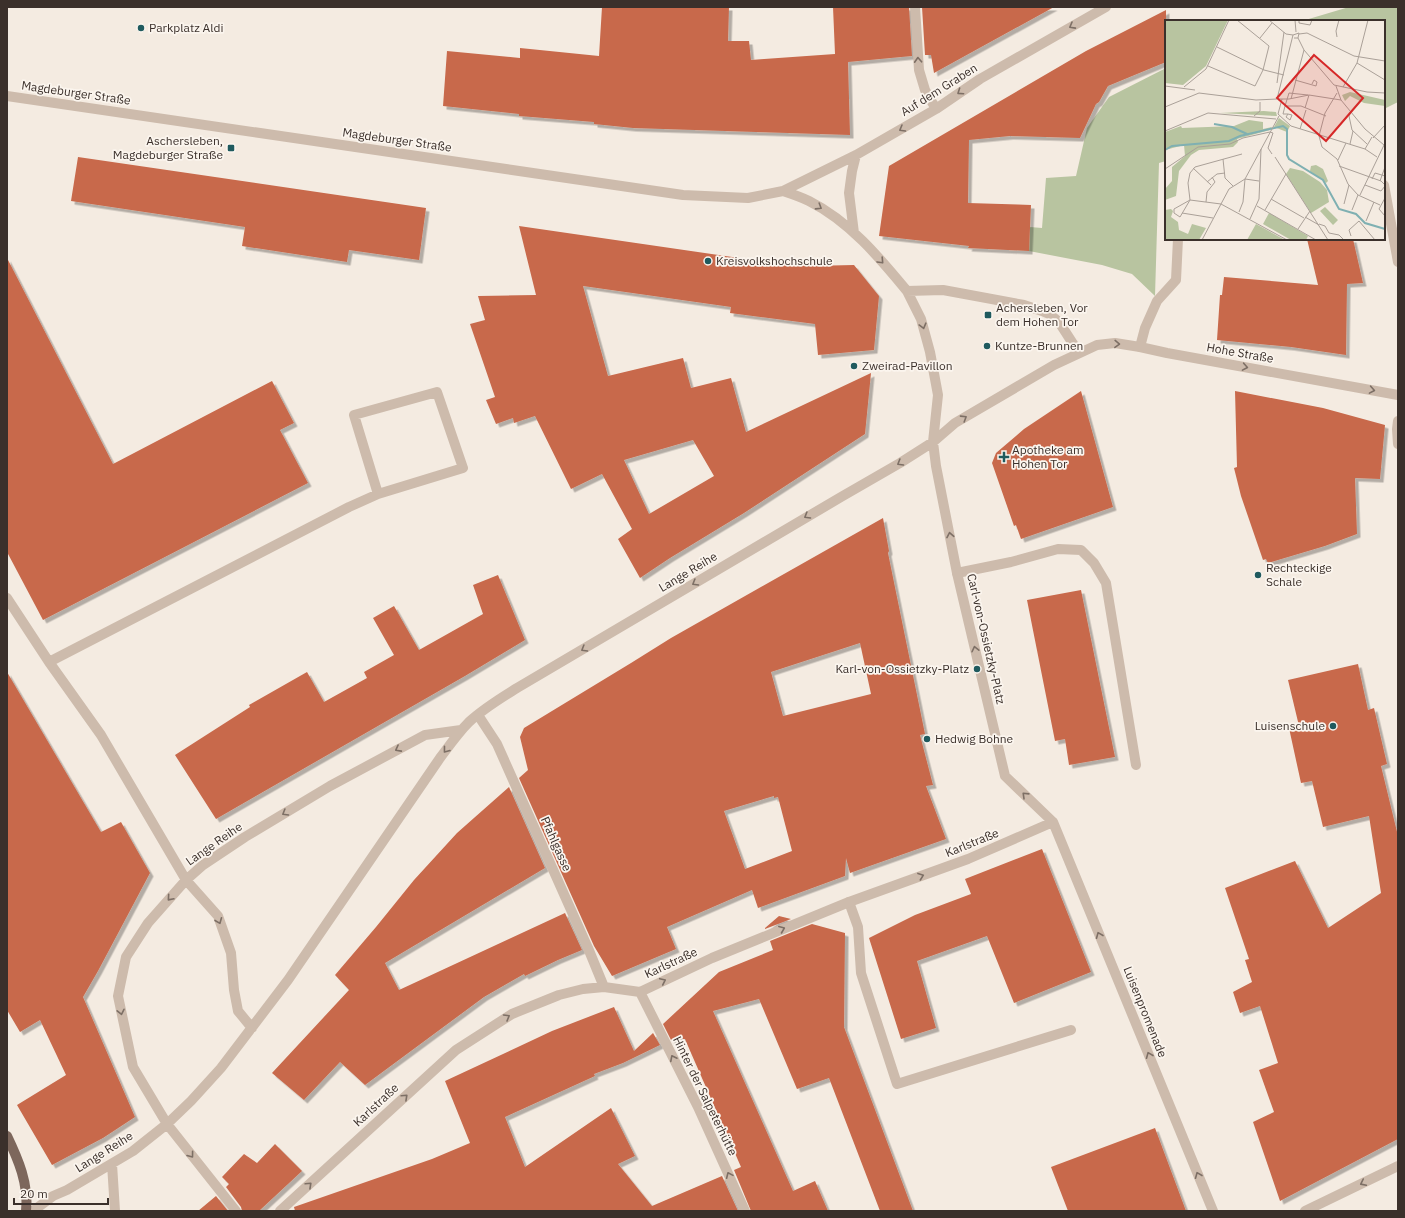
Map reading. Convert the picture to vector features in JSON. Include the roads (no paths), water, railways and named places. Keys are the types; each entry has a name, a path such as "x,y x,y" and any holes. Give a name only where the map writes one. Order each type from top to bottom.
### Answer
{"main road":[{"path":"7,1136 25,1183 28,1199 26,1211"}],"street":[{"path":"915,7 919,70 925,90 936,109"},
{"name":"Auf dem Graben","path":"783,191 856,155 936,109 980,79 1106,7"},
{"name":"Magdeburger Straße","path":"7,96 683,195 748,198 783,191"},
{"path":"854,233 849,193 856,155"},
{"path":"1385,190 1398,262"},
{"name":"Carl-von-Ossietzky-Platz","path":"783,191 809,200 828,212 854,233 887,267 907,291 921,319 930,352 938,395 933,442 936,466 958,574 1005,776 1053,822"},
{"path":"1140,347 1145,328 1157,301 1176,280 1178,240"},
{"path":"907,291 944,290 1024,305 1042,311 1049,314 1059,322 1079,353"},
{"name":"Hohe Straße","path":"1079,353 1097,345 1115,343 1398,395"},
{"name":"Lange Reihe","path":"33,1211 53,1196 67,1190 133,1150 167,1124 191,1101 221,1068 288,980 440,758 461,730 478,715 495,702 524,684 841,496 900,463 933,442 955,423 972,412 1054,365 1079,353"},
{"path":"50,662 349,507 378,494 463,468 437,392 354,415 378,494"},
{"path":"1398,421 1398,444"},
{"path":"958,574 1011,562 1058,549 1081,550 1094,563 1106,583 1136,765"},
{"path":"7,598 101,735 186,880 218,916 231,953 234,990 238,1011 252,1028"},
{"name":"Pfahlgasse","path":"478,715 497,744 604,987"},
{"name":"Lange Reihe","path":"167,1124 133,1067 118,996 126,957 148,923 186,880 203,865 245,837 330,786 425,735 461,730"},
{"name":"Karlstraße","path":"280,1211 456,1050 484,1031 518,1012 559,995 583,989 604,987 640,992 712,958 849,902 968,859 1053,822"},
{"name":"Luisenpromenade","path":"1053,822 1213,1211"},
{"path":"849,902 858,927 861,973 897,1084 1071,1030"},
{"name":"Hinter der Salpeterhütte","path":"640,992 698,1107 745,1211"},
{"path":"167,1124 236,1211"},
{"path":"112,1164 115,1211"},
{"path":"1305,1211 1398,1166"}],"place":[{"name":"Parkplatz Aldi","path":"141,28"},
{"name":"Aschersleben, Magdeburger Straße","path":"231,148"},
{"name":"Kreisvolkshochschule","path":"708,261"},
{"name":"Achersleben, Vor dem Hohen Tor","path":"988,315"},
{"name":"Kuntze-Brunnen","path":"987,346"},
{"name":"Zweirad-Pavillon","path":"854,366"},
{"name":"Apotheke am Hohen Tor","path":"1004,457"},
{"name":"Rechteckige Schale","path":"1258,575"},
{"name":"Karl-von-Ossietzky-Platz","path":"977,669"},
{"name":"Luisenschule","path":"1333,726"},
{"name":"Hedwig Bohne","path":"927,739"}]}
